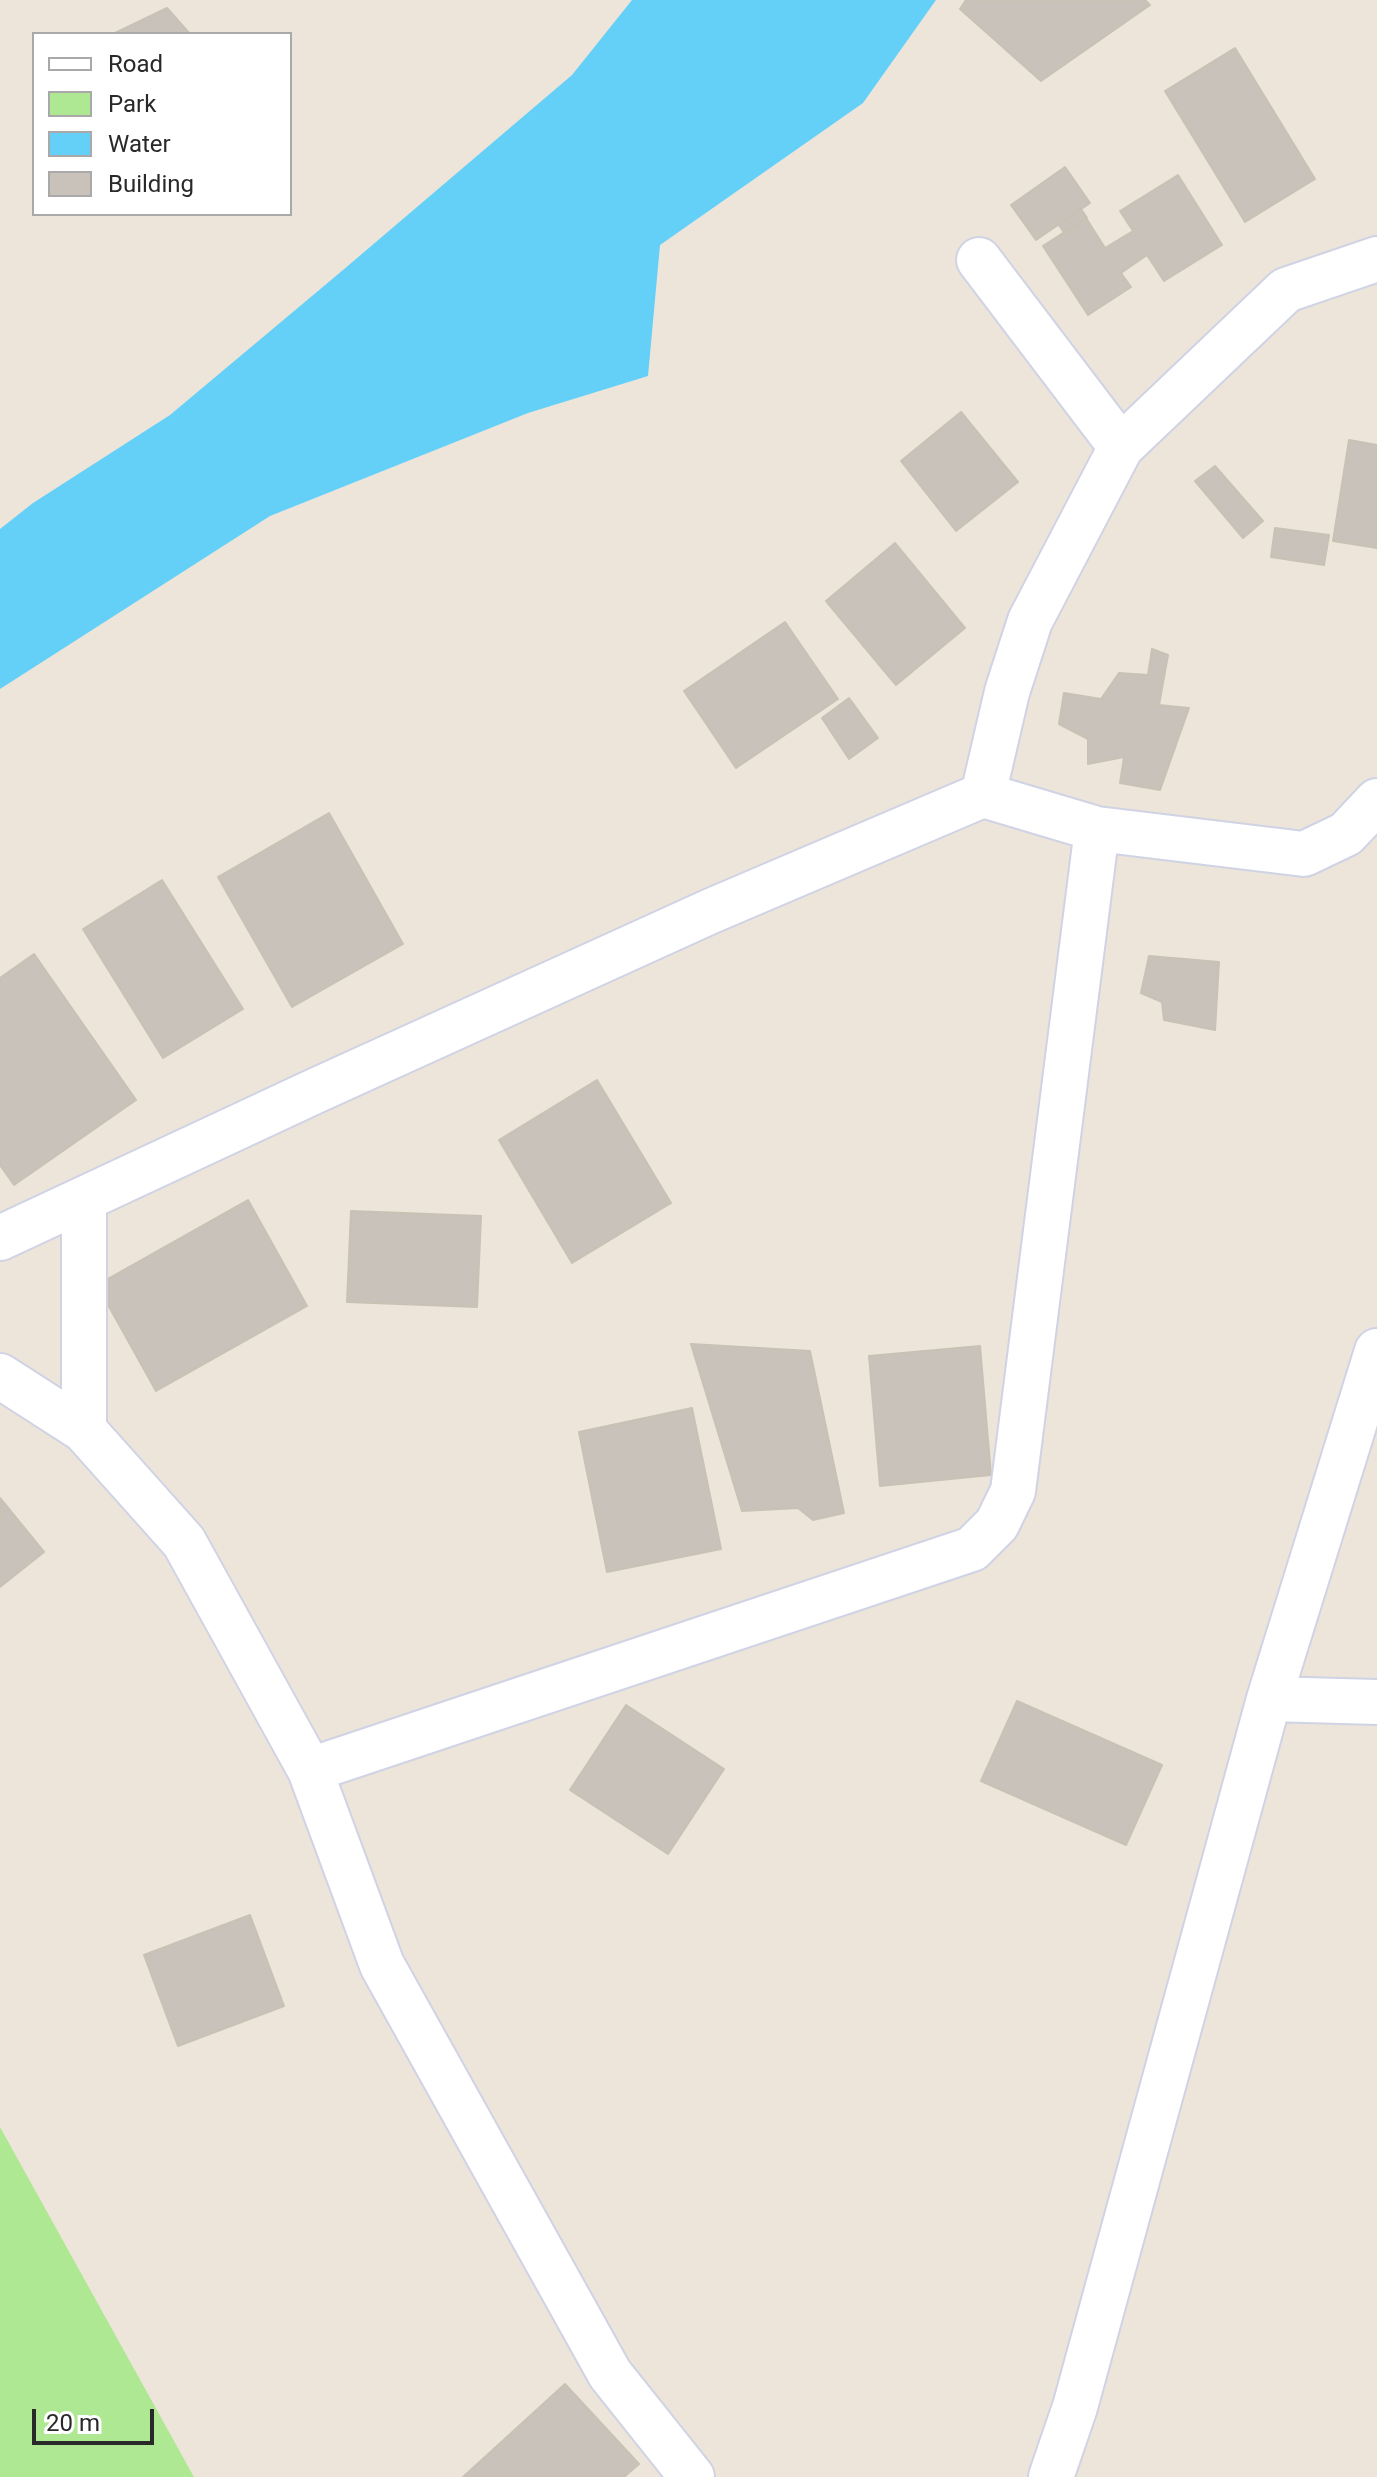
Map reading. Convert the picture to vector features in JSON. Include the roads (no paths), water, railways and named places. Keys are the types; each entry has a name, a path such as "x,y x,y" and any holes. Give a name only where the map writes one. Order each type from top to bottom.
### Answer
{"street":[{"path":"983,795 1007,692 1030,621 1121,447 1286,290 1377,259"},
{"path":"979,260 1121,447"},
{"path":"0,1238 683,924 983,795 1097,829 1304,854 1346,834 1377,801"},
{"path":"310,1770 972,1549 997,1524 1013,1491 1097,829"},
{"path":"84,1200 84,1430"},
{"path":"1051,2477 1075,2407 1269,1699 1377,1351"},
{"path":"0,1376 84,1430 184,1542 310,1770 382,1965 610,2374 692,2477"},
{"path":"1269,1699 1377,1702"}],"water":[{"path":"632,0 936,0 863,103 660,245 648,376 528,413 270,516 0,689 0,529 33,503 170,415 572,75"}]}
